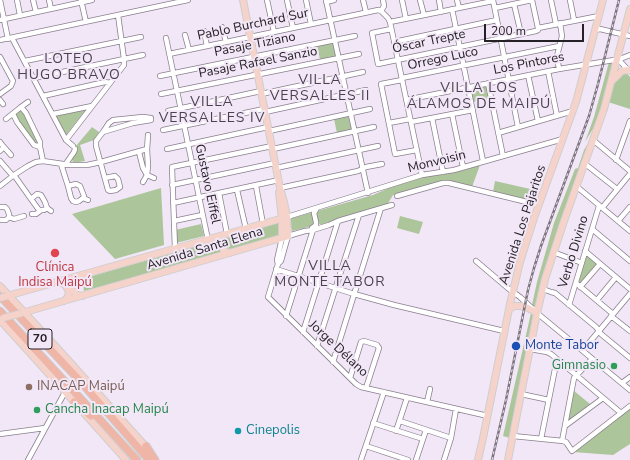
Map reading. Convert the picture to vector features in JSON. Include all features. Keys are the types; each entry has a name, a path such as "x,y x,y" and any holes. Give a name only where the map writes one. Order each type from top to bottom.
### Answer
{"highway":[{"name":"70","path":"4,297 149,460"},
{"name":"70","path":"0,310 137,460"},
{"path":"74,402 104,425"},
{"path":"146,446 155,460"}],"main road":[{"path":"243,0 280,188 284,198 285,237"},
{"name":"Avenida Los Pajaritos","path":"478,460 504,331 524,247 580,91 603,0"},
{"path":"508,460 537,313 553,252 602,115 618,59 627,35 630,9"},
{"path":"612,81 622,71 629,71"},
{"name":"Avenida Santa Elena","path":"4,297 285,217"},
{"path":"214,258 220,253 222,239 226,234"},
{"name":"Avenida Santa Elena","path":"1,319 285,237"},
{"path":"214,238 218,240 226,252 230,253"},
{"path":"76,277 71,284 72,289 77,295 82,296"},
{"path":"59,282 65,285 69,291 68,297 64,301"},
{"path":"0,286 4,297 23,313 59,350 158,460"},
{"path":"509,309 515,306 521,306 537,313"},
{"path":"1,319 126,460"}],"street":[{"path":"17,0 20,15"},
{"path":"33,0 36,12"},
{"path":"49,0 51,9"},
{"path":"65,0 66,6"},
{"path":"2,19 92,0"},
{"path":"0,40 118,15 164,2 188,0"},
{"path":"267,0 274,32"},
{"path":"287,0 293,28"},
{"path":"306,0 311,24"},
{"path":"334,0 326,1 368,192"},
{"path":"363,0 366,12"},
{"path":"383,0 384,6 381,11 390,22 422,175"},
{"path":"402,0 406,19"},
{"path":"420,0 424,15"},
{"path":"439,0 441,12"},
{"path":"457,0 459,8"},
{"path":"390,22 459,8 478,1 493,0 518,127"},
{"path":"495,8 532,0 538,28"},
{"path":"551,0 562,34 557,56 559,69"},
{"path":"570,0 574,20"},
{"path":"82,1 86,22"},
{"path":"0,3 2,19 10,38 25,61 66,140 74,148 74,152 63,165"},
{"path":"514,4 521,34"},
{"path":"452,9 483,161"},
{"name":"Pablo Burchard Sur","path":"169,54 366,12 381,11"},
{"path":"66,140 123,66 124,59 118,15"},
{"name":"Óscar Trepte","path":"391,29 372,33 378,64 536,31 538,28 574,20 599,16"},
{"path":"394,42 497,20"},
{"path":"222,27 226,42"},
{"path":"595,30 600,29 627,35"},
{"path":"204,31 207,46"},
{"path":"185,35 189,50"},
{"name":"Pasaje Tiziano","path":"160,76 355,36"},
{"path":"25,61 141,37"},
{"name":"Gustavo Eiffel","path":"166,38 208,240"},
{"name":"Orrego Luco","path":"389,123 381,84 559,46"},
{"name":"Pasaje Rafael Sanzio","path":"161,94 359,54"},
{"path":"34,78 143,55"},
{"path":"629,71 627,62 630,55"},
{"name":"Los Pintores","path":"406,100 548,71 618,59 630,55"},
{"path":"0,58 13,83 0,94"},
{"path":"618,59 629,71"},
{"path":"548,71 557,116"},
{"path":"168,111 363,72"},
{"path":"528,75 538,121"},
{"path":"43,96 105,82 110,83"},
{"path":"488,83 503,156"},
{"path":"163,130 366,90"},
{"path":"6,119 28,102"},
{"path":"53,114 92,106"},
{"path":"22,107 40,142 43,161"},
{"path":"167,148 370,109"},
{"path":"417,150 396,154 389,123 432,118 473,110"},
{"path":"498,133 573,111"},
{"path":"13,114 34,145 40,147"},
{"path":"452,114 464,167"},
{"path":"131,118 133,124"},
{"path":"103,132 151,120 151,118 113,120 109,123 95,142 109,191"},
{"path":"432,118 444,172"},
{"path":"616,160 630,121"},
{"path":"175,249 172,167 374,127"},
{"path":"143,182 148,172 148,135"},
{"name":"Monvoisin","path":"317,208 422,175 464,167 563,139"},
{"path":"593,140 630,172"},
{"path":"0,151 3,148 1,144"},
{"path":"1,144 11,155"},
{"path":"172,185 359,151 378,146"},
{"path":"0,186 31,164 43,161 63,165 81,166 147,150"},
{"path":"139,152 143,168 147,175 154,178"},
{"path":"0,161 14,175 40,211"},
{"path":"584,163 617,189"},
{"path":"280,188 358,171 382,164"},
{"path":"63,165 71,198 75,202"},
{"name":"Verbo Divino","path":"569,306 600,207 630,172"},
{"path":"105,178 115,176 122,188 109,191 105,195"},
{"path":"173,203 279,180"},
{"path":"397,196 449,182 538,205"},
{"path":"68,186 76,184 80,186 86,199 70,205"},
{"path":"256,186 263,224"},
{"path":"576,186 630,231"},
{"path":"237,190 246,229"},
{"path":"30,199 36,195 47,192"},
{"path":"219,193 226,234"},
{"path":"32,214 49,209 42,196 39,194"},
{"name":"Avenida Santa Elena","path":"285,237 313,230 392,205"},
{"path":"0,207 5,207 7,209 9,214 8,217"},
{"path":"618,221 630,207"},
{"path":"305,231 315,227 316,222 314,211 317,208"},
{"name":"Avenida Santa Elena","path":"285,217 317,208"},
{"path":"333,362 381,208"},
{"path":"306,211 314,215"},
{"path":"174,221 202,215"},
{"path":"317,346 359,215"},
{"path":"8,217 14,219 24,216"},
{"path":"5,226 1,220 6,220 8,217"},
{"path":"303,332 336,222 321,225 316,222"},
{"path":"592,229 630,261"},
{"path":"286,316 313,230"},
{"path":"285,237 277,260 277,267 298,277 394,305 504,331"},
{"path":"585,251 630,289"},
{"path":"553,252 582,263"},
{"path":"476,261 630,390"},
{"path":"580,287 600,264"},
{"name":"Jorge Délano","path":"277,267 268,297 359,386 488,416"},
{"path":"597,300 616,277"},
{"path":"576,283 597,300 630,331"},
{"path":"543,290 554,293 596,327 601,334 630,358"},
{"path":"582,350 630,294"},
{"path":"625,300 630,304"},
{"path":"350,378 360,343 362,341 378,346 379,348 366,388"},
{"path":"530,349 549,353 621,413"},
{"path":"562,441 574,379 592,358"},
{"path":"541,439 557,359"},
{"path":"622,383 630,377"},
{"path":"427,402 430,389"},
{"path":"28,460 65,392"},
{"path":"361,460 384,392"},
{"path":"521,394 549,400"},
{"path":"396,431 408,398"},
{"path":"565,426 603,398"},
{"path":"513,436 566,442 572,451 630,406"},
{"path":"444,460 451,438 456,409"},
{"path":"400,421 451,438"},
{"path":"373,423 423,440"},
{"path":"0,434 45,428"},
{"path":"416,460 426,430"},
{"path":"366,446 408,460"},
{"path":"387,460 389,454"}],"green space":[{"path":"332,41 336,57 320,60 317,44"},
{"path":"609,62 615,63 597,122 585,142 594,117"},
{"path":"625,71 630,77 630,109 608,102 615,80"},
{"path":"486,86 489,99 473,102 470,90"},
{"path":"87,108 66,135 55,115"},
{"path":"21,110 37,141 37,144 34,143 15,114"},
{"path":"348,115 352,130 337,133 334,119"},
{"path":"92,127 99,132 94,140 80,145 85,161 73,163 72,159 77,152 76,146"},
{"path":"592,137 556,234 537,309 532,305 554,223 575,169 578,168 584,150"},
{"path":"480,165 472,187 445,181 393,195 387,205 323,224 314,222 312,226 292,231 289,219 373,195 389,188 424,177 465,170"},
{"path":"495,181 539,191 534,202 493,192"},
{"path":"161,188 164,245 115,259 72,214"},
{"path":"400,216 423,222 419,234 397,228"},
{"path":"279,222 281,234 278,237 84,291 82,279"},
{"path":"201,224 204,236 176,243 175,230"},
{"path":"586,253 598,264 581,284 578,282"},
{"path":"531,313 533,315 528,349 510,438 503,436"},
{"path":"573,390 590,404 566,423"},
{"path":"630,409 630,444 613,455 573,452"}],"railway":[{"path":"492,460 534,268 589,116 619,0"}],"place":[{"name":"Clínica Indisa Maipú","path":"55,253"},
{"name":"Monte Tabor","path":"516,346"},
{"name":"Gimnasio","path":"614,366"},
{"name":"INACAP Maipú","path":"29,387"},
{"name":"Cancha Inacap Maipú","path":"37,410"},
{"name":"Cinepolis","path":"238,431"}],"district":[{"name":"LOTEO HUGO BRAVO","path":"69,68"},
{"name":"VILLA VERSALLES II","path":"320,90"},
{"name":"VILLA LOS ÁLAMOS DE MAIPÚ","path":"479,98"},
{"name":"VILLA VERSALLES IV","path":"212,112"},
{"name":"VILLA MONTE TABOR","path":"330,276"}]}
